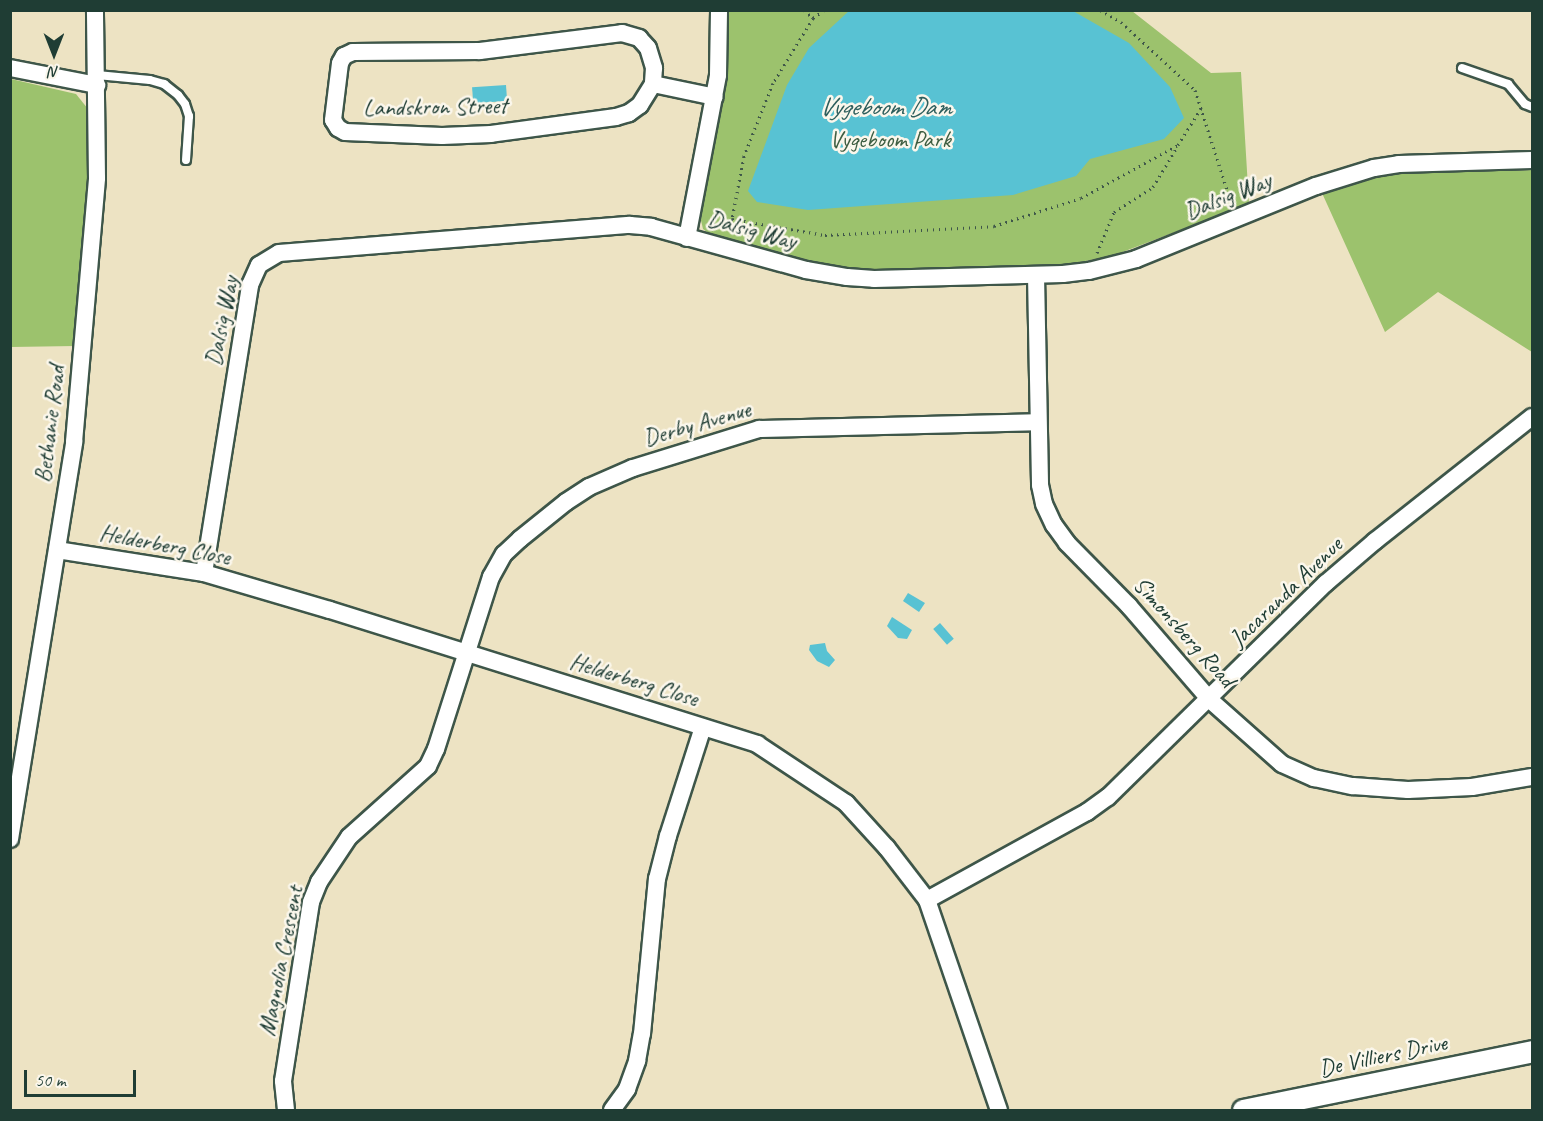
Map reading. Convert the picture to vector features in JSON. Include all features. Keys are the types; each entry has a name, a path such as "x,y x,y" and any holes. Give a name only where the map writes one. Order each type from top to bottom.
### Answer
{"street":[{"name":"Bethanie Road","path":"10,840 13,803 74,442 97,178 95,10"},
{"path":"688,234 715,97 718,75 719,10"},
{"name":"Landskron Street","path":"622,33 634,35 648,48 654,69 653,84 640,105 629,113 616,117 491,134 415,136 350,133 341,131 333,120 340,63 344,56 358,51 480,51 622,33"},
{"path":"10,68 97,80"},
{"path":"653,84 715,97"},
{"name":"Dalsig Way","path":"204,573 250,285 255,271 265,260 287,252 615,225 688,234 806,270 847,277 874,279 1036,275 1089,271 1136,259 1316,186 1387,165 1533,160"},
{"name":"Simonsberg Road","path":"1036,275 1038,422 1044,504 1054,525 1210,699 1282,764 1314,778 1353,786 1408,790 1472,787 1533,777"},
{"name":"Jacaranda Avenue","path":"927,900 1097,806 1210,699 1326,583 1375,540 1533,417"},
{"name":"Derby Avenue","path":"465,654 491,577 504,554 566,502 589,487 633,468 759,429 1038,422"},
{"name":"Helderberg Close","path":"57,550 204,573 330,610 757,744 846,803 887,848 927,900 999,1110"},
{"name":"Magnolia Crescent","path":"286,1110 283,1081 311,902 336,853 349,837 428,766 436,749 465,654"},
{"path":"612,1110 627,1089 637,1061 642,1034 657,879 668,836 703,727"},
{"name":"De Villiers Drive","path":"1243,1110 1533,1051"}],"lane":[{"path":"1462,69 1508,84 1525,104 1533,107"},
{"path":"97,80 150,80 164,84 178,95 186,104 189,116 186,160"}],"path":[{"path":"804,10 813,18"},
{"path":"732,219 744,156 773,83 813,18 824,10"},
{"path":"1100,10 1121,22 1195,90 1236,218"},
{"path":"1089,271 1114,212 1153,187 1201,108"},
{"path":"688,234 732,219 825,236 994,226 1081,198 1178,145"}],"green space":[{"name":"Vygeboom Park","path":"727,11 1132,11 1211,73 1241,72 1249,204 1112,256 1069,264 863,270 821,266 711,235 703,229 700,216 725,77"},
{"path":"11,79 76,94 88,109 87,197 75,346 11,347"},
{"path":"1532,170 1532,352 1438,292 1385,332 1322,193 1365,179 1403,173"}],"water":[{"name":"Vygeboom Dam","path":"850,10 1073,11 1129,43 1170,87 1184,118 1164,139 1090,159 1076,176 1013,195 808,210 757,202 748,191 787,85 809,48"},
{"path":"506,85 507,101 473,103 472,87"},
{"path":"908,593 925,603 919,612 903,601"},
{"path":"892,617 912,630 907,639 898,638 887,626"},
{"path":"940,623 954,639 947,645 933,629"},
{"path":"825,643 827,651 835,660 829,667 817,661 809,650 810,645"}]}
